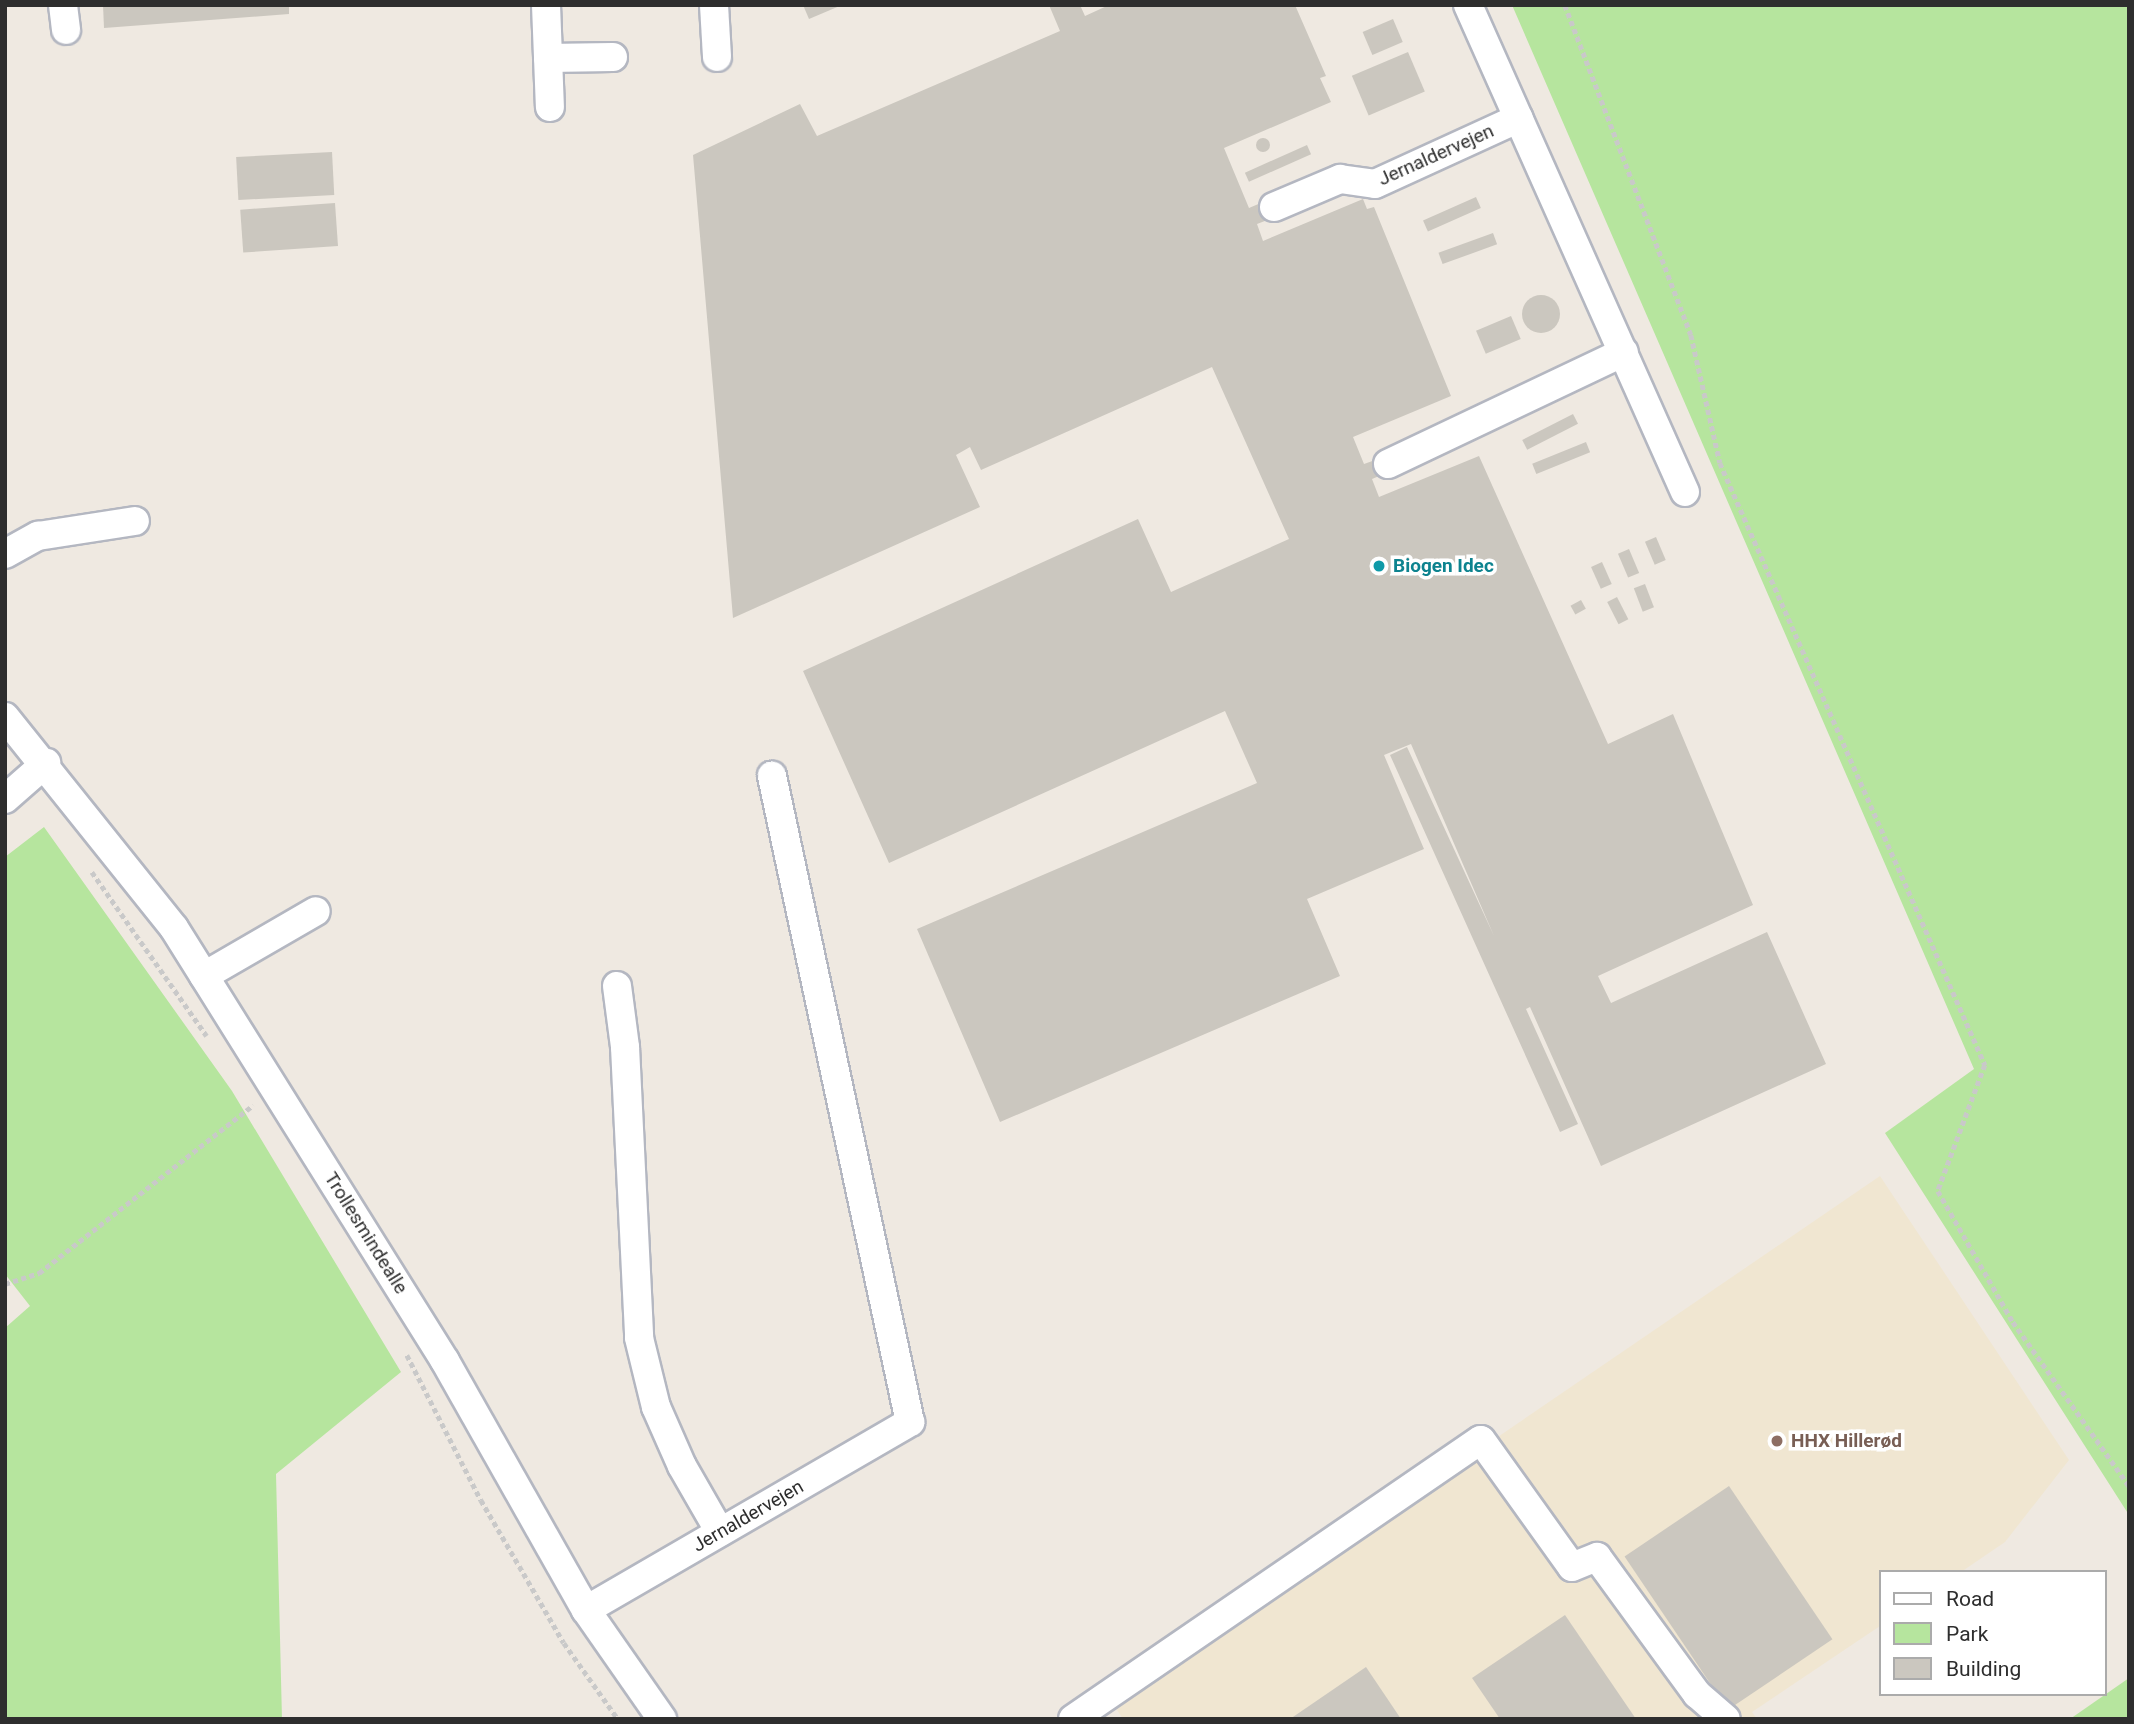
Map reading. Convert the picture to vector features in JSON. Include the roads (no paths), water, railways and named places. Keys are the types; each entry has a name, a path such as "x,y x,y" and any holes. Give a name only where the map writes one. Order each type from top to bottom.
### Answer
{"street":[{"path":"546,5 550,107"},
{"path":"714,5 718,57"},
{"name":"Jernaldervejen","path":"1468,5 1685,492"},
{"path":"548,58 612,57"},
{"name":"Jernaldervejen","path":"1275,207 1340,179 1375,184 1519,118"},
{"path":"1388,464 1624,352"},
{"path":"5,554 38,536 135,521"},
{"name":"Trollesmindealle","path":"5,717 46,763 174,928 276,1087 445,1361 586,1609 662,1719"},
{"path":"5,799 46,763"},
{"name":"Jernaldervejen","path":"586,1609 910,1422 772,776"},
{"path":"204,976 316,911"},
{"path":"617,986 625,1047 639,1338 656,1407 682,1466 720,1532"},
{"path":"1073,1719 1480,1440 1572,1567 1597,1557 1697,1694 1726,1719"}],"place":[{"name":"Biogen Idec","path":"1379,566"},
{"name":"HHX Hillerød","path":"1777,1441"}]}
